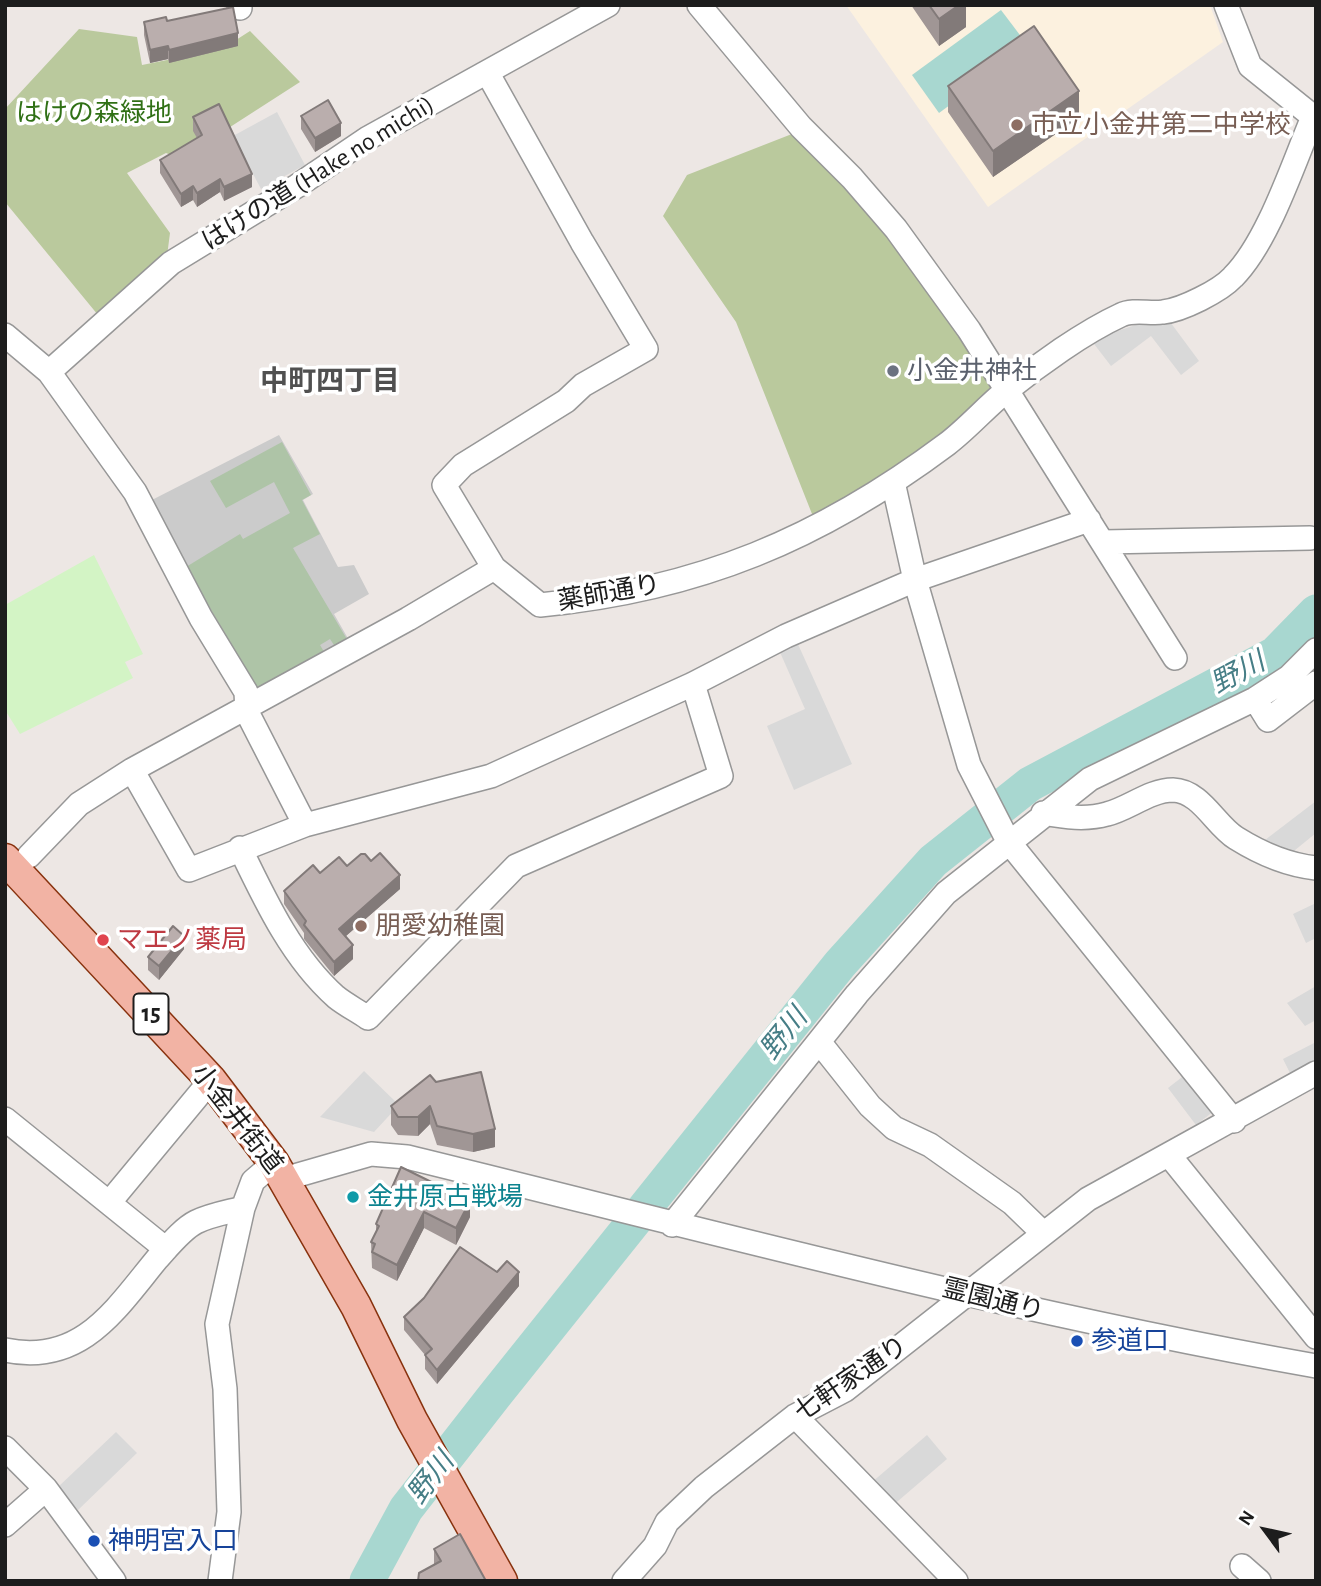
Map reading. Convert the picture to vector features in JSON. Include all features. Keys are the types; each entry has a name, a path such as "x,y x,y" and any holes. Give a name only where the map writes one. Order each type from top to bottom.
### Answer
{"main road":[{"name":"小金井街道","path":"17,857 211,1080 279,1171 356,1306 412,1420 502,1581"}],"street":[{"name":"はけの道 (Hake no michi)","path":"49,372 171,263 297,186 368,138 608,5"},
{"path":"699,5 801,127 852,178 895,229 969,330 1175,658"},
{"path":"1226,5 1250,66 1315,118"},
{"path":"17,857 79,804 132,770 397,625 494,568 444,485 463,465 566,401 583,385 646,349 582,242 487,72"},
{"name":"薬師通り","path":"494,568 540,605 595,600 717,571 767,552 893,482 950,442 1007,390 1123,313 1164,312 1189,304 1232,278 1258,243 1315,118"},
{"path":"5,335 49,372 135,492 201,618 246,692 247,712 305,825"},
{"path":"893,482 915,580 971,771 1007,841 1234,1121"},
{"path":"132,770 189,870 305,825 491,776 693,684 786,636 915,580 1089,520"},
{"path":"1103,542 1310,538"},
{"path":"672,1225 820,1044 857,994 946,893 1007,841 1090,779 1255,699 1289,677 1316,650"},
{"path":"240,848 270,909 310,968 337,998 368,1018 516,866 721,776 693,684"},
{"path":"1255,699 1268,720 1316,684"},
{"path":"1043,813 1075,818 1107,814 1172,790 1187,794 1234,836 1276,859 1316,868"},
{"path":"820,1044 870,1106 894,1128 940,1152 1012,1203 1043,1233"},
{"name":"七軒家通り","path":"624,1581 654,1546 667,1522 704,1487 795,1416 845,1390 1088,1199 1234,1121 1316,1073"},
{"path":"110,1203 211,1080"},
{"path":"5,1119 166,1249"},
{"name":"霊園通り","path":"279,1171 370,1154 407,1157 596,1203 672,1225 1081,1321 1316,1366"},
{"path":"1168,1156 1316,1337"},
{"path":"219,1581 229,1512 225,1390 217,1324 243,1208 253,1181 279,1171"},
{"path":"5,1350 63,1349 91,1334 113,1313 166,1249 195,1222 243,1208"},
{"path":"795,1416 956,1581"},
{"path":"5,1448 46,1489 114,1581"},
{"path":"5,1525 46,1489"}],"shaded area":[{"name":"市立小金井第二中学校","path":"846,5 1210,5 1223,42 988,207"},
{"path":"277,112 305,165 261,189 233,136"},
{"path":"1165,315 1199,361 1181,375 1151,336 1111,366 1091,340"},
{"path":"279,435 313,494 303,500 338,567 354,565 369,594 334,614 350,642 267,690 255,689 148,502"},
{"path":"797,642 852,764 794,790 767,726 805,709 779,650"},
{"path":"1316,801 1316,833 1289,855 1265,840"},
{"path":"1316,903 1316,938 1306,943 1293,914"},
{"path":"1316,986 1316,1020 1305,1026 1287,1003"},
{"path":"1316,1042 1316,1060 1290,1073 1283,1059"},
{"path":"1195,1067 1223,1104 1196,1125 1168,1088"},
{"path":"364,1071 399,1105 374,1132 320,1117"},
{"path":"116,1432 137,1453 78,1510 57,1488"},
{"path":"927,1435 947,1459 891,1507 871,1483"}],"green space":[{"name":"はけの森緑地","path":"79,29 137,37 142,65 222,49 250,31 300,82 227,129 191,163 166,153 127,173 170,233 167,256 131,283 98,315 5,202 5,109"},
{"path":"797,132 847,181 1000,390 947,438 814,519 736,322 663,216 687,175"},
{"path":"282,442 311,495 302,500 320,534 293,548 348,641 336,648 330,639 320,645 326,655 267,688 257,688 186,567 240,534 243,539 290,513 274,482 226,508 210,481"},
{"path":"94,555 143,654 125,662 133,678 20,734 5,710 5,605"}],"water":[{"path":"1001,10 1029,47 939,113 912,75"}],"building":[{"path":"929,5 959,5 939,19"},
{"path":"233,7 238,33 169,50 168,46 150,50 144,22 166,17 167,21"},
{"path":"1034,26 1079,91 993,151 948,86"},
{"path":"328,100 341,123 315,138 301,116"},
{"path":"219,104 252,174 224,187 220,179 197,193 193,186 181,194 160,160 202,135 193,117"},
{"path":"380,853 400,875 339,929 353,945 334,962 304,925 306,921 284,891 313,865 320,873 339,857 347,866 361,854 365,854 371,861"},
{"path":"173,926 184,936 159,966 148,957"},
{"path":"481,1072 495,1129 473,1134 437,1126 430,1106 418,1117 398,1117 391,1106 430,1075 436,1082"},
{"path":"401,1167 470,1201 456,1228 424,1212 397,1265 372,1252 375,1244 371,1242"},
{"path":"460,1247 497,1272 507,1261 519,1272 437,1370 425,1355 432,1349 404,1317 424,1298"},
{"path":"460,1534 486,1581 418,1581 419,1573 441,1561 434,1549"}],"waterway":[{"name":"野川","path":"367,1581 406,1509 495,1395 840,964 933,861 1030,784 1275,654 1316,612"}],"place":[{"name":"市立小金井第二中学校","path":"1017,125"},
{"name":"小金井神社","path":"893,371"},
{"name":"朋愛幼稚園","path":"361,926"},
{"name":"マエノ薬局","path":"103,940"},
{"name":"金井原古戦場","path":"353,1197"},
{"name":"参道口","path":"1077,1341"},
{"name":"神明宮入口","path":"94,1541"}],"district":[{"name":"中町四丁目","path":"330,382"}]}
